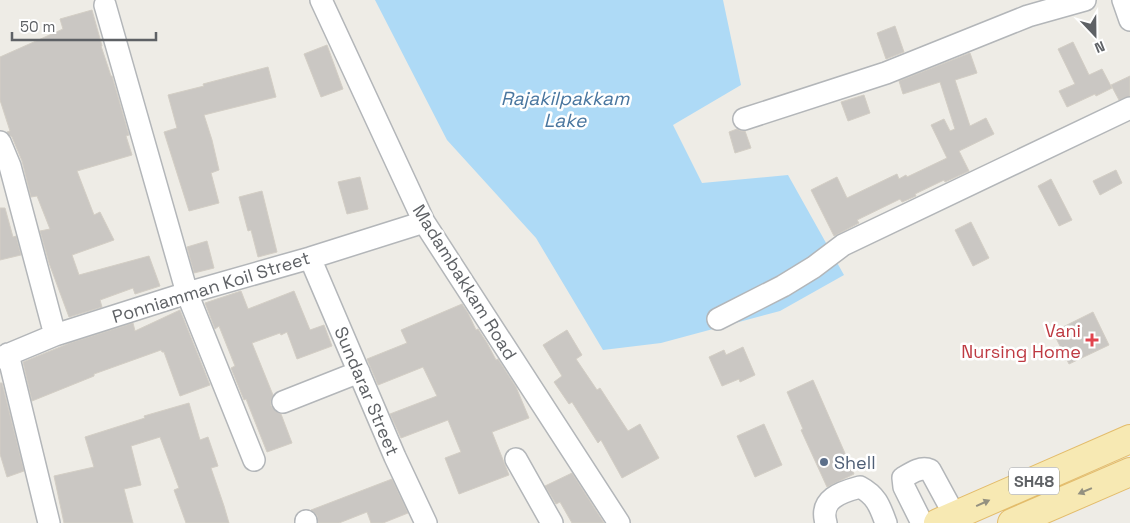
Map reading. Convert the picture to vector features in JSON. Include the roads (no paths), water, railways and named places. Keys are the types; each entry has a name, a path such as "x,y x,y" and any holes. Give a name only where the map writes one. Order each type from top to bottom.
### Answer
{"main road":[{"name":"SH48","path":"947,519 1130,439"},
{"name":"SH48","path":"1028,520 1130,472"}],"street":[{"name":"Madambakkam Road","path":"321,0 424,222 619,523"},
{"path":"744,119 886,73 1028,16 1085,0"},
{"path":"1123,0 1130,20"},
{"path":"105,5 187,293 254,460"},
{"path":"718,319 783,286 814,267 843,245 1130,108"},
{"path":"0,142 10,166 55,335"},
{"name":"Ponniamman Koil Street","path":"4,356 55,335 187,293 310,258 424,222"},
{"name":"Sundarar Street","path":"310,258 426,523"},
{"path":"4,356 49,523"},
{"path":"284,402 359,372"},
{"path":"516,459 552,523"},
{"path":"922,523 903,483 903,478 926,468 930,470 947,519"},
{"path":"826,523 827,504 839,494 860,487 873,495 886,523"}],"water":[{"name":"Rajakilpakkam Lake","path":"375,0 723,0 741,85 673,125 702,183 788,175 844,275 780,311 661,343 603,350 536,238 447,140"}],"place":[{"name":"Vani Nursing Home","path":"1092,340"},
{"name":"Shell","path":"824,462"}]}
